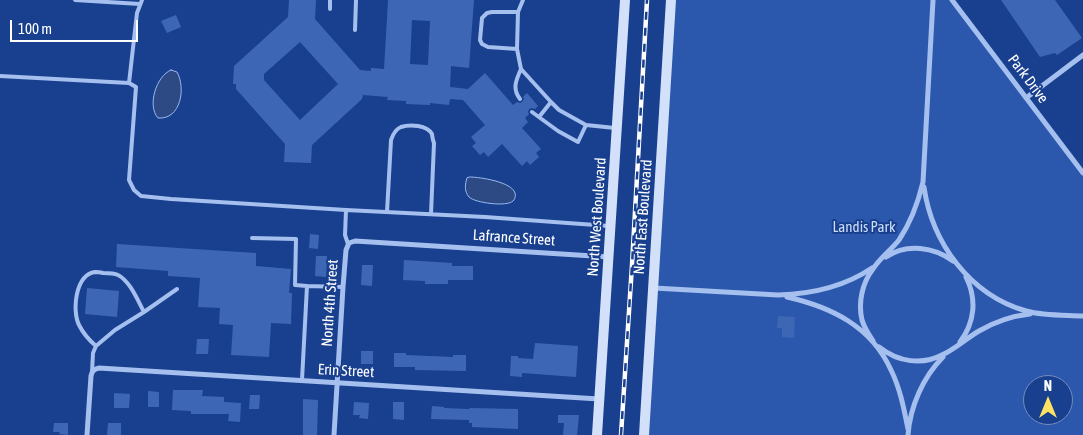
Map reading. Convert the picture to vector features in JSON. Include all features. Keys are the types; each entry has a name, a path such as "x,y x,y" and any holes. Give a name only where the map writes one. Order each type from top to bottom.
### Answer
{"main road":[{"name":"North West Boulevard","path":"598,435 625,0"},
{"name":"North East Boulevard","path":"644,435 671,0"}],"street":[{"path":"908,432 902,401 891,370 862,322 860,301 864,284 872,269 891,249 905,230 920,198 923,182 933,0"},
{"name":"Park Drive","path":"952,0 1083,173"},
{"path":"1026,98 1083,55"},
{"path":"908,432 912,414 923,385 931,370 964,336 972,318 974,304 970,284 942,242 933,224 923,182"},
{"name":"North 4th Street","path":"334,435 343,287 348,244 354,241 417,245"},
{"name":"Lafrance Street","path":"417,245 609,256"},
{"path":"653,288 778,295 806,294 833,287 858,277 897,251 922,248 946,256 979,287 1019,309 1038,313 1083,316"},
{"path":"778,295 826,309 850,322 890,355 910,361 928,360 947,352 996,322 1021,315 1038,313"},
{"name":"Erin Street","path":"92,372 99,368 600,399"},
{"path":"87,435 90,376 92,372"}],"lane":[{"path":"75,0 141,2 137,13 129,83"},
{"path":"330,0 330,9"},
{"path":"355,30 356,0"},
{"path":"523,0 518,12 517,49 521,69 559,110 586,125 617,128"},
{"path":"517,49 488,48 480,40 482,18 486,13 518,12"},
{"path":"520,99 516,94 515,84 521,69"},
{"path":"0,76 129,83 136,87 130,180 134,190 141,196 611,226"},
{"path":"539,117 551,102"},
{"path":"532,112 578,142 586,125"},
{"path":"387,212 391,140 394,133 400,127 420,126 428,129 434,143 431,214"},
{"path":"346,210 345,235 348,244"},
{"path":"252,238 296,239 295,285 343,287"},
{"path":"96,346 88,339 78,324 76,312 76,298 79,285 87,276 94,272 117,274 129,284 144,312"},
{"path":"302,380 306,286"},
{"path":"92,372 93,353 96,346 115,330 177,289"}],"green space":[{"name":"Landis Park","path":"671,0 953,0 1083,174 1083,435 644,435"}],"shaded area":[{"path":"171,70 177,72 180,79 180,102 172,114 158,118 153,106 153,99 161,78"},
{"path":"467,178 502,183 513,189 515,198 510,203 504,204 472,199 467,195 465,188"}],"building":[{"path":"289,0 316,0 315,19 360,70 371,71 371,68 384,69 388,0 474,0 469,68 451,66 450,87 468,89 485,73 513,105 517,102 522,102 523,97 527,93 538,106 535,109 529,109 529,114 525,118 528,122 522,128 541,149 536,153 539,157 530,165 527,161 522,166 502,144 488,157 484,152 480,155 472,146 476,143 471,137 485,125 463,100 450,99 449,105 430,103 430,105 406,104 406,101 387,100 388,97 363,95 362,99 312,145 311,163 284,162 285,144 236,89 236,84 233,84 234,66 288,17","holes":["412,20 430,21 428,65 410,64","300,42 338,84 300,120 264,80 264,74"]},
{"path":"1001,0 1055,0 1082,38 1057,55 1055,53 1040,57"},
{"path":"176,15 181,27 167,33 161,21"},
{"path":"310,234 319,235 318,249 309,248"},
{"path":"117,244 256,253 256,266 291,269 289,293 292,293 291,324 271,323 269,357 231,355 233,325 219,324 220,308 198,307 200,278 168,276 168,271 116,267"},
{"path":"316,256 327,256 326,277 315,276"},
{"path":"404,260 452,263 452,266 473,266 473,280 448,280 448,284 425,284 425,281 403,280"},
{"path":"362,265 373,265 372,286 361,285"},
{"path":"87,288 119,291 117,317 85,314"},
{"path":"778,316 795,317 794,338 782,337 782,328 777,328"},
{"path":"197,339 209,339 208,354 196,354"},
{"path":"535,343 578,346 576,377 522,373 522,377 510,376 511,356 533,359"},
{"path":"361,351 373,351 373,364 361,364"},
{"path":"394,353 453,357 453,355 466,355 466,371 415,370 415,367 394,367"},
{"path":"173,390 203,390 202,396 224,397 224,402 241,403 240,422 228,421 229,414 191,414 191,411 172,410"},
{"path":"148,391 159,392 159,407 148,407"},
{"path":"114,393 130,394 129,408 114,408"},
{"path":"250,395 260,395 259,409 249,409"},
{"path":"303,399 318,400 317,435 303,435"},
{"path":"354,402 369,403 368,419 359,418 360,415 353,415"},
{"path":"393,402 404,402 404,420 393,419"},
{"path":"432,406 469,409 518,409 518,429 472,427 472,423 469,423 469,420 431,419"},
{"path":"558,415 579,415 577,435 563,435 564,423 558,423"},
{"path":"54,423 68,423 68,435 53,432"},
{"path":"108,423 121,423 121,435 107,435"}],"railway":[{"path":"621,435 647,0"}]}
